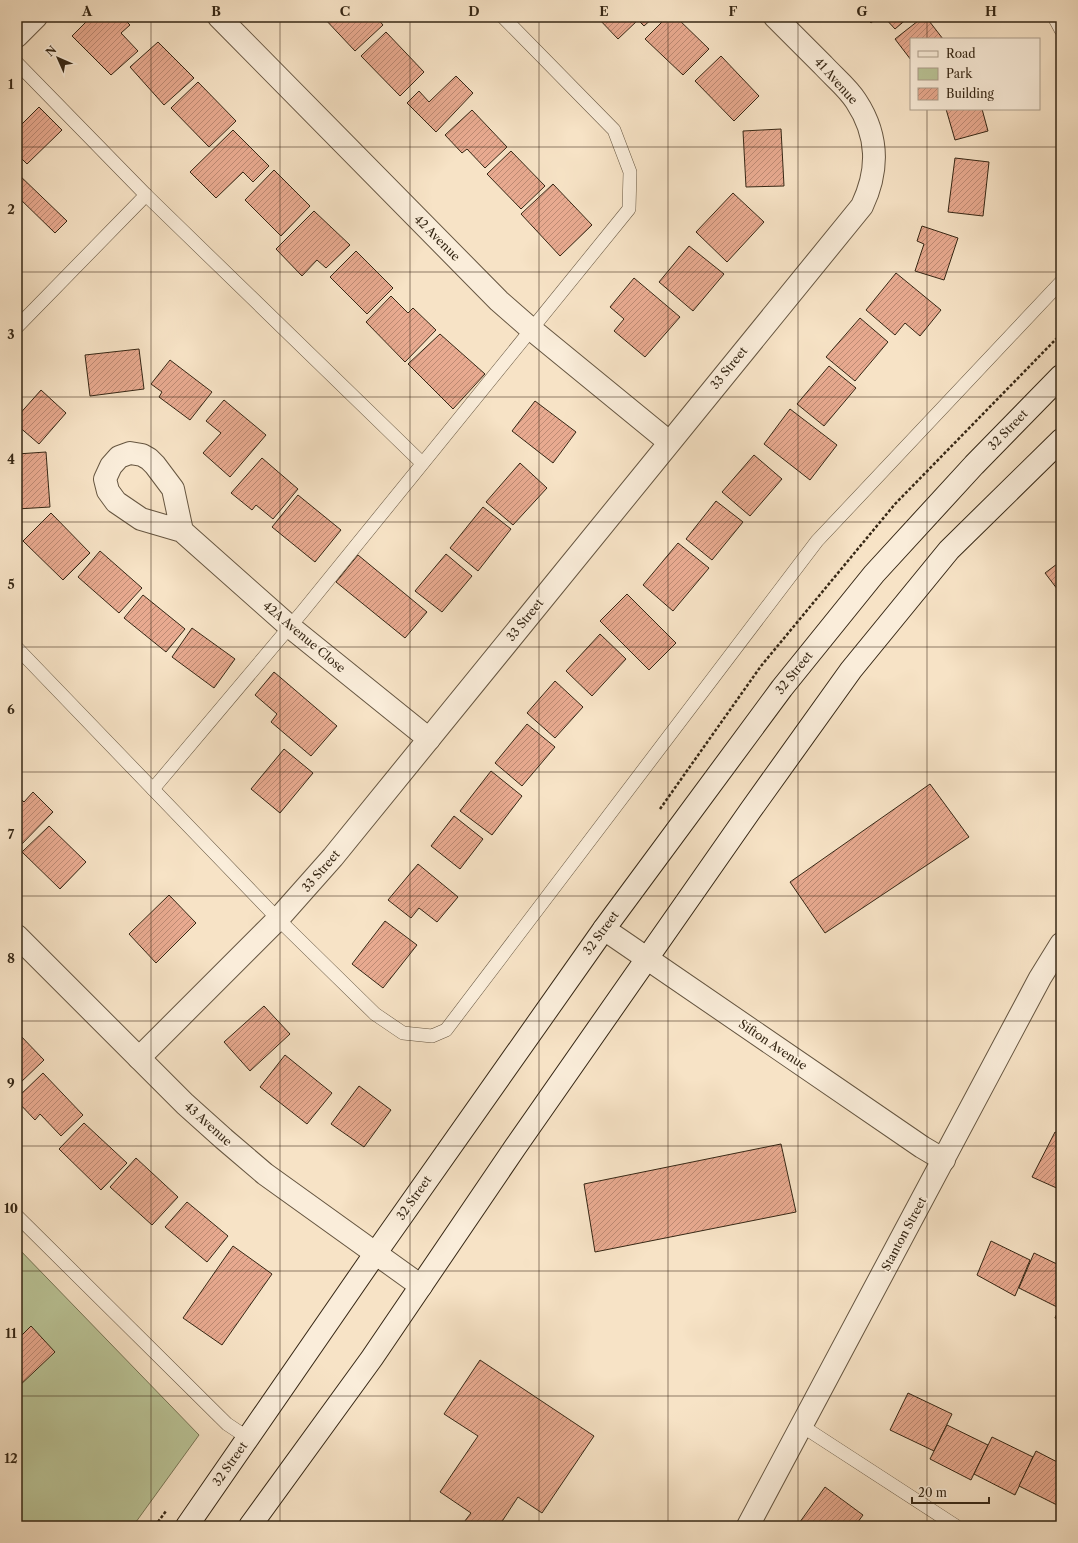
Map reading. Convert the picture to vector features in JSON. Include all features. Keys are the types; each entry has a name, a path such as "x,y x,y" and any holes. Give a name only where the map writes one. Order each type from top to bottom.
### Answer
{"street":[{"path":"17,36 36,17"},
{"name":"42 Avenue","path":"219,17 494,295 531,329 669,442"},
{"name":"41 Avenue","path":"775,17 847,89 856,100 870,129 874,157"},
{"name":"33 Street","path":"139,1058 278,919 333,857 862,206 870,189 874,173 874,157"},
{"name":"32 Street","path":"187,1526 374,1254 604,929 782,688 869,580 974,465 1061,376"},
{"path":"250,1526 372,1358 516,1146 750,811 851,670 948,550 1061,440"},
{"name":"42A Avenue Close","path":"182,531 289,626 429,739"},
{"name":"Sifton Avenue","path":"604,929 922,1147 944,1160"},
{"name":"43 Avenue","path":"17,936 191,1109 259,1169 374,1254 421,1286"},
{"name":"Stanton Street","path":"748,1526 1040,978 1061,944"}],"lane":[{"path":"153,789 289,626 629,209 630,172 614,130 503,17"},
{"path":"1054,17 1061,30"},
{"path":"17,64 146,195 422,463"},
{"path":"17,327 146,195"},
{"path":"17,648 278,919 375,1014 403,1033 432,1036 446,1030 817,541 1061,282"},
{"path":"17,1216 227,1424 248,1438"},
{"path":"802,1426 956,1526"}],"green space":[{"path":"17,1247 199,1435 133,1526 17,1526"}],"building":[{"path":"91,17 122,17 130,25 121,33 138,51 111,75 72,36"},
{"path":"323,17 376,17 383,25 355,51"},
{"path":"597,17 654,17 644,26 638,20 618,39"},
{"path":"667,17 676,17 709,49 683,75 645,39"},
{"path":"865,17 878,17 871,23"},
{"path":"884,17 909,17 895,29"},
{"path":"923,17 926,17 942,38 910,38 910,59 895,39"},
{"path":"386,32 424,72 400,96 361,56"},
{"path":"158,42 194,78 164,105 130,67"},
{"path":"721,56 759,96 734,121 695,81"},
{"path":"456,76 473,93 436,132 407,103 419,91 429,102"},
{"path":"198,82 236,121 209,147 171,108"},
{"path":"39,107 62,130 27,164 17,154 17,129"},
{"path":"472,110 507,147 485,168 467,149 462,153 445,135"},
{"path":"946,110 982,110 988,131 955,140"},
{"path":"781,129 784,186 746,187 743,131"},
{"path":"233,130 269,166 253,182 243,172 216,198 190,172"},
{"path":"511,151 545,186 521,209 487,174"},
{"path":"955,158 989,162 983,216 948,212"},
{"path":"274,170 310,206 281,236 245,200"},
{"path":"17,173 67,221 55,233 17,196"},
{"path":"553,184 592,225 560,256 521,214"},
{"path":"733,193 764,222 727,262 696,232"},
{"path":"314,211 350,245 326,268 317,260 302,276 276,249"},
{"path":"922,226 958,238 944,280 915,271 924,244 917,241"},
{"path":"689,246 724,274 693,311 659,282"},
{"path":"356,251 393,288 367,314 330,277"},
{"path":"896,273 941,310 920,336 905,323 895,335 866,310"},
{"path":"634,278 680,317 645,357 614,331 624,319 610,307"},
{"path":"391,296 408,313 413,308 436,330 405,362 366,322"},
{"path":"860,318 888,342 855,381 826,357"},
{"path":"440,334 485,374 453,409 408,364"},
{"path":"139,349 144,389 90,396 85,355"},
{"path":"170,360 212,392 190,420 159,397 162,392 151,384"},
{"path":"829,366 856,388 824,426 797,404"},
{"path":"41,390 66,413 39,444 17,425 17,417"},
{"path":"224,400 266,435 230,477 203,453 221,433 206,421"},
{"path":"535,401 576,432 553,463 512,431"},
{"path":"790,409 837,445 810,480 764,444"},
{"path":"46,452 50,507 17,509 17,454"},
{"path":"754,455 782,479 750,516 722,492"},
{"path":"262,458 298,489 273,519 256,505 252,510 231,493"},
{"path":"520,463 547,488 513,525 486,502"},
{"path":"298,495 341,530 315,562 272,527"},
{"path":"716,501 743,522 712,560 686,539"},
{"path":"483,507 511,529 478,571 450,548"},
{"path":"51,513 90,553 63,580 23,541"},
{"path":"678,543 709,568 673,611 643,585"},
{"path":"100,551 142,588 119,613 78,577"},
{"path":"446,554 472,576 442,612 415,591"},
{"path":"358,555 427,612 405,638 336,582"},
{"path":"1061,561 1061,594 1045,573"},
{"path":"627,594 676,643 649,670 600,621"},
{"path":"143,595 185,629 166,652 124,618"},
{"path":"192,628 235,659 214,688 172,657"},
{"path":"600,634 626,659 592,696 566,671"},
{"path":"274,672 337,726 311,756 271,722 277,714 255,695"},
{"path":"555,681 583,707 555,738 527,713"},
{"path":"527,724 555,747 522,786 495,763"},
{"path":"284,749 313,773 280,813 251,789"},
{"path":"491,771 522,796 492,835 460,811"},
{"path":"930,784 969,837 825,933 790,882"},
{"path":"33,792 53,812 17,849 17,795 24,802"},
{"path":"454,816 483,839 460,869 431,846"},
{"path":"49,826 86,862 60,889 22,852"},
{"path":"418,864 458,897 437,922 419,908 411,918 388,900"},
{"path":"169,895 196,923 156,963 129,934"},
{"path":"385,921 417,945 383,988 352,964"},
{"path":"264,1006 290,1034 250,1071 224,1042"},
{"path":"17,1032 44,1060 19,1084 17,1081"},
{"path":"285,1055 332,1093 307,1124 260,1087"},
{"path":"43,1073 83,1115 61,1136 40,1114 35,1120 17,1101 17,1098"},
{"path":"359,1086 391,1110 364,1147 331,1124"},
{"path":"84,1123 127,1163 101,1190 59,1149"},
{"path":"1055,1132 1061,1135 1061,1190 1032,1177"},
{"path":"781,1144 796,1212 595,1252 584,1184"},
{"path":"136,1158 178,1197 152,1225 110,1187"},
{"path":"187,1202 228,1236 207,1262 165,1227"},
{"path":"991,1241 1030,1260 1015,1296 977,1275"},
{"path":"233,1246 272,1274 222,1345 183,1318"},
{"path":"1034,1253 1061,1266 1061,1303 1059,1308 1019,1288"},
{"path":"1061,1304 1061,1322 1055,1318"},
{"path":"31,1326 55,1352 17,1388 17,1340"},
{"path":"480,1360 594,1436 542,1513 518,1497 499,1526 461,1526 471,1513 440,1492 478,1436 444,1414"},
{"path":"908,1393 952,1414 934,1451 890,1430"},
{"path":"947,1425 988,1445 971,1480 930,1459"},
{"path":"992,1437 1033,1457 1015,1495 974,1474"},
{"path":"1036,1451 1061,1464 1061,1507 1019,1486"},
{"path":"825,1487 863,1515 855,1526 797,1526"}]}
